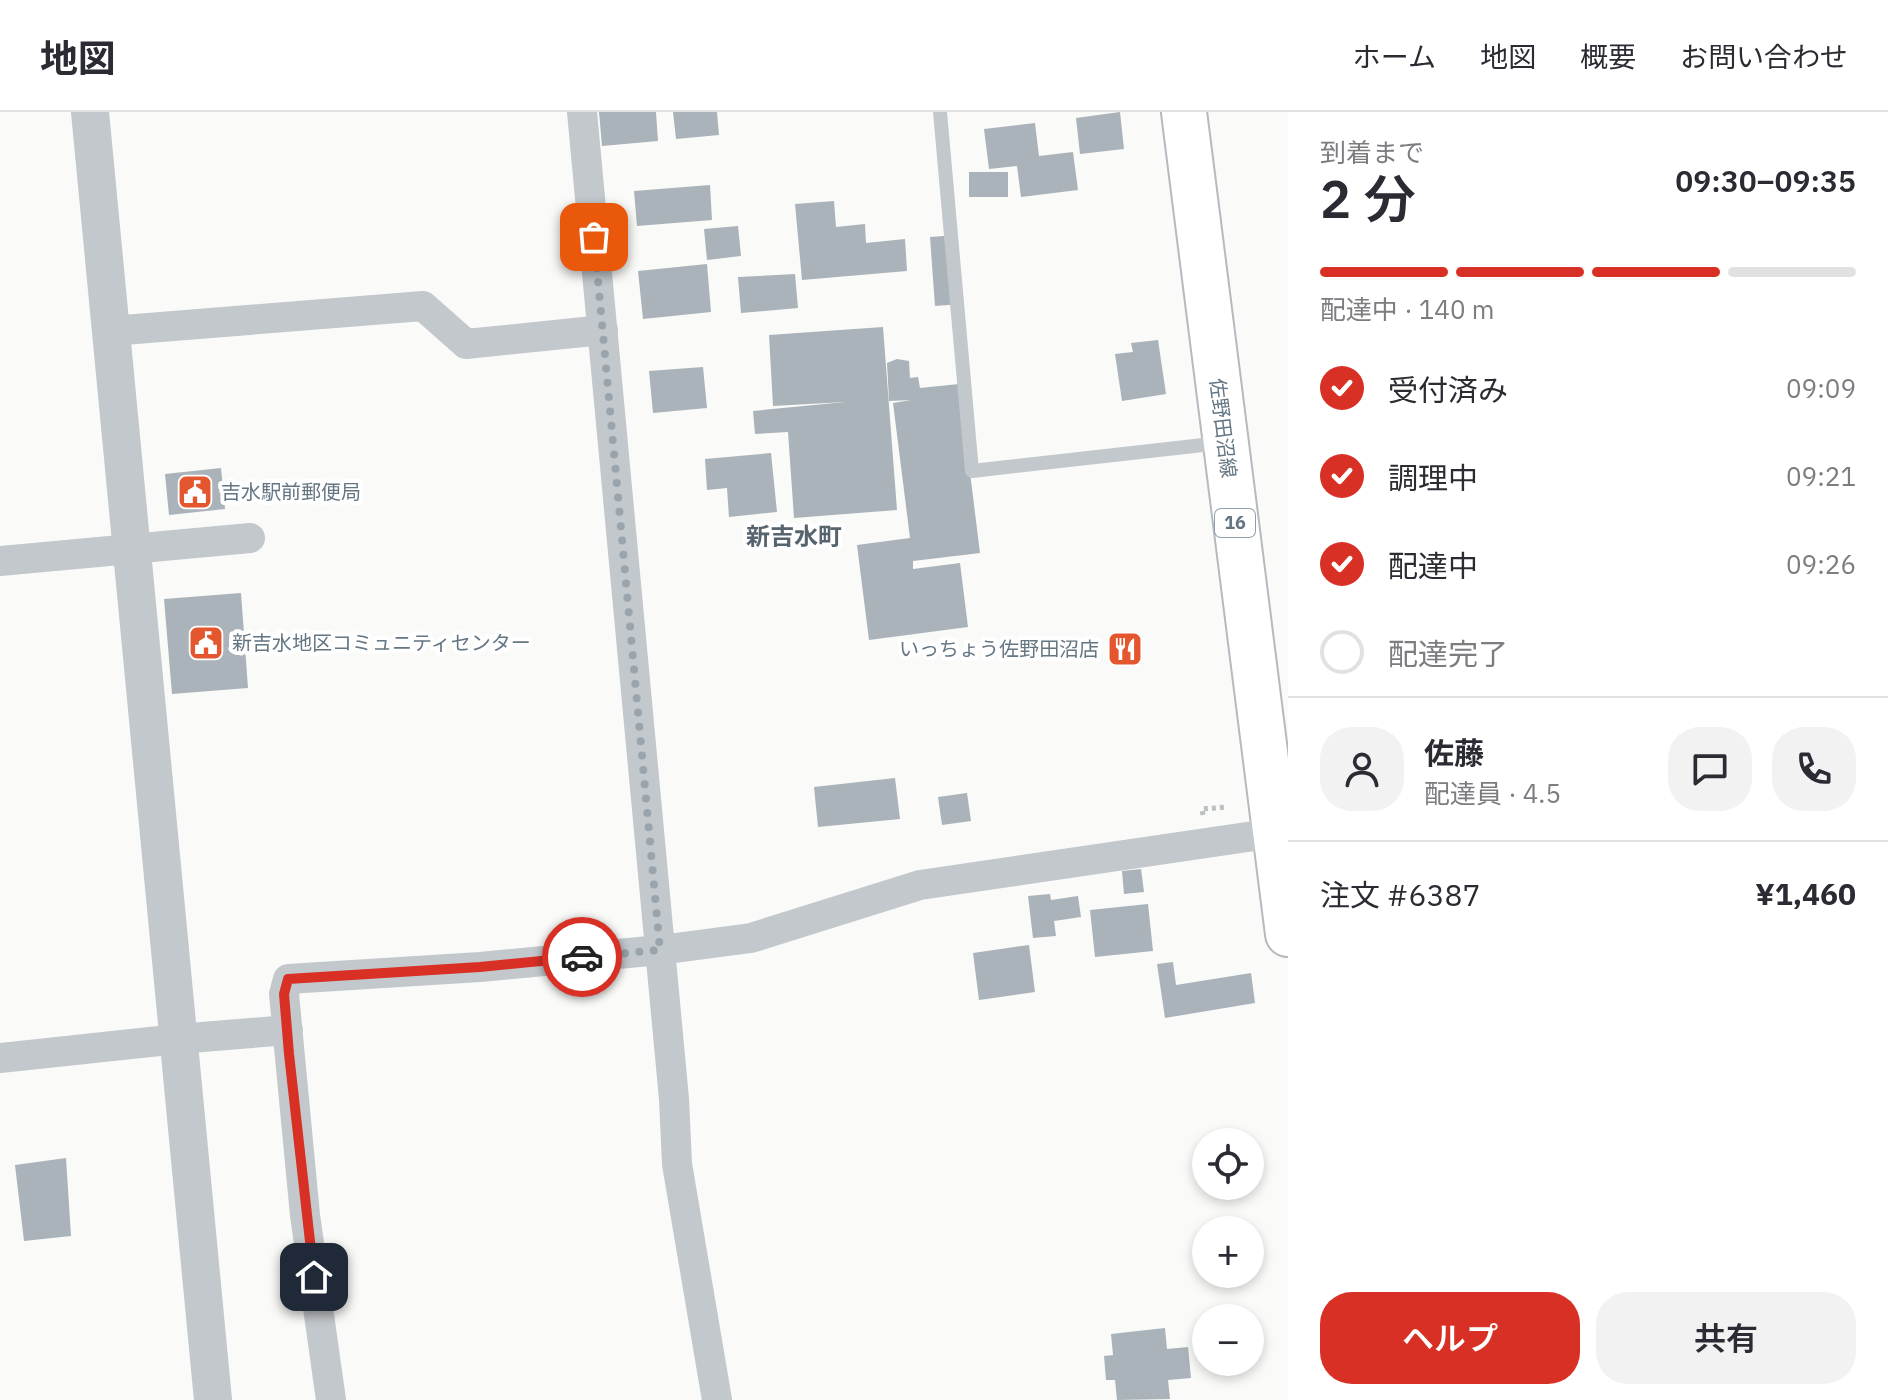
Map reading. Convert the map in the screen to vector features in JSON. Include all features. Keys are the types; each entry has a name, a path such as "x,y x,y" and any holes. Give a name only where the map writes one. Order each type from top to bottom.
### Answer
{"main road":[{"name":"佐野田沼線","path":"1184,112 1224,443 1282,831 1288,934"}],"street":[{"path":"90,112 213,1400"},
{"path":"582,112 677,1164 717,1400"},
{"path":"111,331 423,306 466,344 603,330"},
{"path":"0,561 250,538"},
{"path":"331,1400 305,1215 284,994 288,979 480,967 751,938 920,885 1282,831"},
{"path":"0,1058 288,1030"}],"lane":[{"path":"940,112 972,471 1224,443"}],"building":[{"path":"599,112 656,112 658,141 602,146"},
{"path":"673,112 717,112 719,135 676,139"},
{"path":"1120,112 1124,149 1080,154 1076,118"},
{"path":"1035,123 1039,156 1073,152 1078,190 1021,197 1017,166 989,169 984,129"},
{"path":"969,172 1008,172 1008,197 969,197"},
{"path":"710,185 712,220 637,226 634,191"},
{"path":"834,201 836,227 865,224 866,243 905,239 907,271 802,280 795,204"},
{"path":"738,226 741,256 707,260 704,229"},
{"path":"957,235 962,304 935,306 930,237"},
{"path":"707,264 711,312 643,319 638,271"},
{"path":"795,274 798,308 741,313 738,277"},
{"path":"883,327 897,510 794,518 788,432 755,434 753,411 845,402 773,406 769,335"},
{"path":"1158,340 1166,394 1122,401 1115,354 1133,352 1131,343"},
{"path":"897,359 909,361 910,378 918,377 920,388 959,384 980,553 913,561 913,569 960,563 968,627 869,640 857,545 910,538 893,403 911,400 889,401 887,363"},
{"path":"703,367 707,408 653,413 649,371"},
{"path":"771,453 777,512 729,517 727,488 707,490 705,459"},
{"name":"吉水駅前郵便局","path":"221,468 225,509 169,515 165,474"},
{"name":"新吉水地区コミュニティセンター","path":"241,593 248,688 172,694 164,599"},
{"path":"895,778 900,819 818,827 814,787"},
{"path":"967,793 971,821 942,825 938,797"},
{"path":"1141,869 1144,892 1124,894 1122,871"},
{"path":"1050,894 1051,900 1078,896 1081,917 1054,921 1056,936 1033,938 1028,896"},
{"path":"1148,904 1153,951 1095,957 1090,910"},
{"path":"1029,945 1035,992 979,1000 973,953"},
{"path":"1173,962 1176,985 1251,973 1255,1003 1165,1018 1157,964"},
{"path":"66,1158 71,1236 24,1241 15,1165"},
{"path":"1165,1328 1167,1349 1188,1347 1191,1378 1168,1380 1170,1399 1117,1400 1115,1380 1106,1380 1104,1356 1113,1355 1111,1334"}],"way so far":[{"path":"582,957 660,950 594,237"}],"place":[{"name":"吉水駅前郵便局","path":"195,492"},
{"name":"新吉水地区コミュニティセンター","path":"206,643"},
{"name":"いっちょう佐野田沼店","path":"1125,649"}],"district":[{"name":"新吉水町","path":"794,537"}],"route":[{"path":"314,1277 289,1054 284,994 288,979 582,957"}]}
